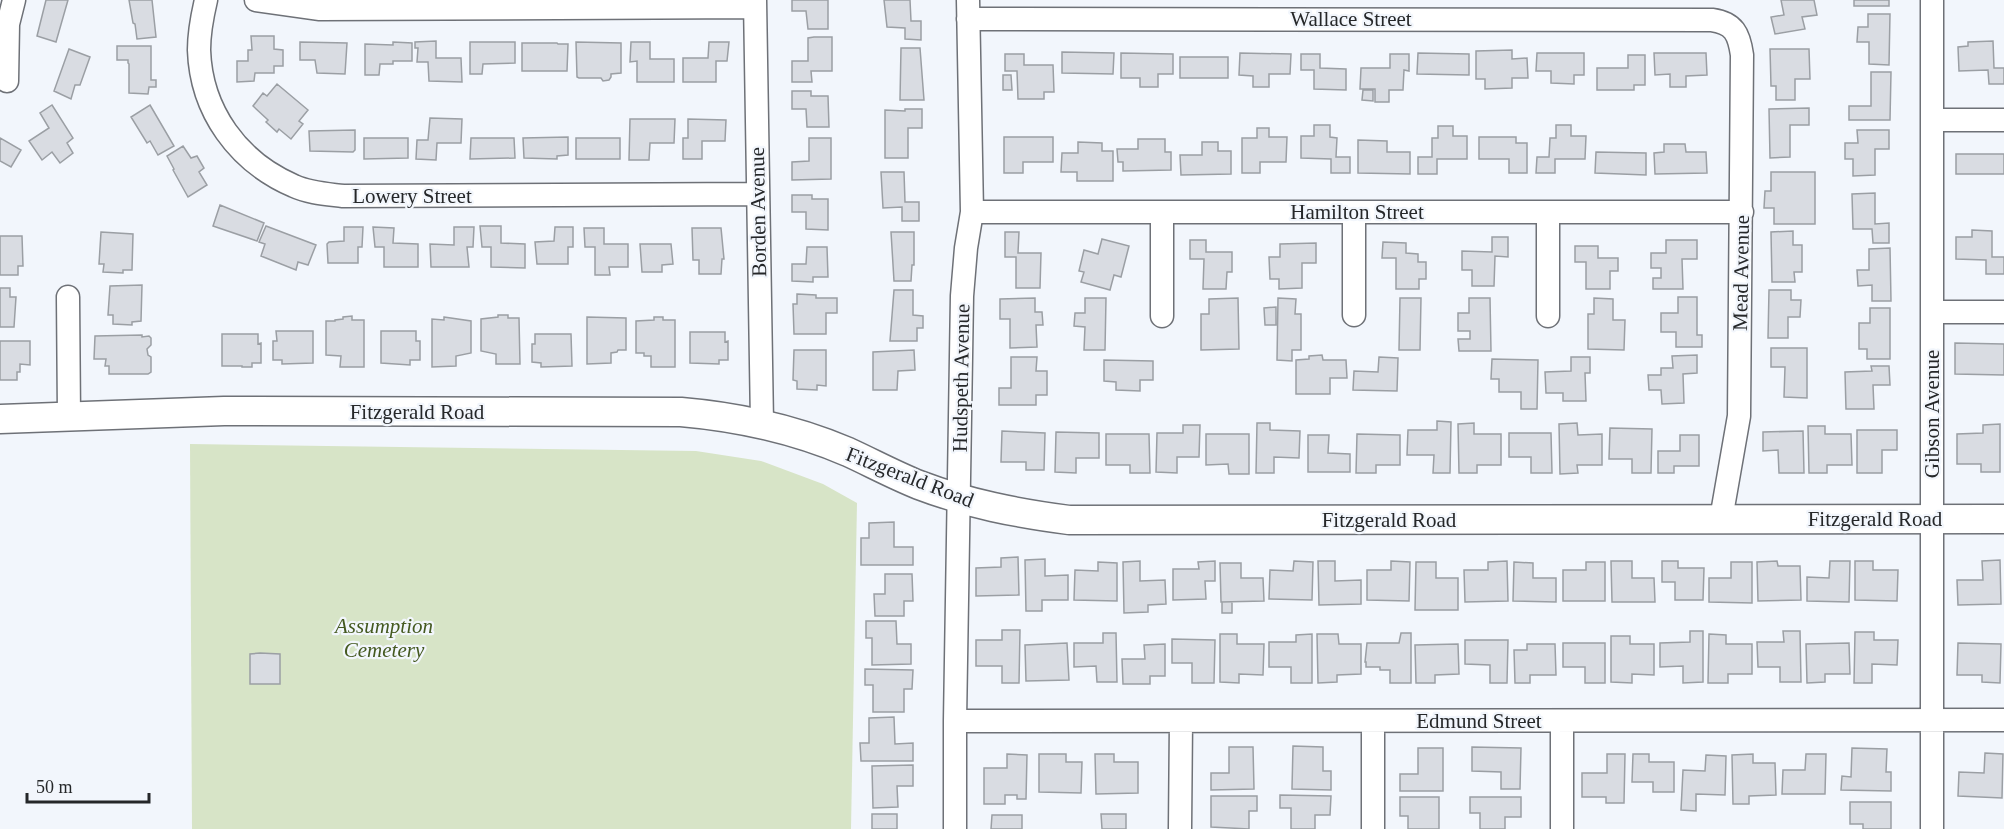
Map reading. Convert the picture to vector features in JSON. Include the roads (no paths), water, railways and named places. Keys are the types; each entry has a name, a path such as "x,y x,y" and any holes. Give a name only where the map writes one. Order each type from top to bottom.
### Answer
{"main road":[{"name":"Fitzgerald Road","path":"0,419 224,411 681,412 762,423 837,448 918,484 959,498 1013,513 1069,520 2004,519"}],"street":[{"path":"7,81 8,24 14,0"},
{"name":"Lowery Street","path":"206,0 200,28 199,50 202,80 211,106 225,132 244,155 268,173 295,187 320,194 343,196 757,194"},
{"path":"256,0 320,9 755,3"},
{"name":"Gibson Avenue","path":"1932,0 1932,829"},
{"name":"Borden Avenue","path":"755,3 762,423"},
{"name":"Wallace Street","path":"968,9 1712,20 1723,22 1732,28"},
{"name":"Hudspeth Avenue","path":"955,829 962,296 972,212 968,9"},
{"name":"Mead Avenue","path":"1721,519 1740,416 1742,55 1740,40 1732,28"},
{"path":"1932,120 2004,120"},
{"name":"Hamilton Street","path":"972,212 1742,212"},
{"path":"1162,212 1162,316"},
{"path":"1354,212 1354,315"},
{"path":"1548,212 1548,316"},
{"path":"68,297 69,417"},
{"path":"1932,312 2004,312"},
{"name":"Edmund Street","path":"955,721 2004,720"},
{"path":"1180,829 1181,721"},
{"path":"1373,721 1373,829"},
{"path":"1562,721 1562,829"}],"park label":[{"name":"Assumption Cemetery","path":"384,638"}]}
